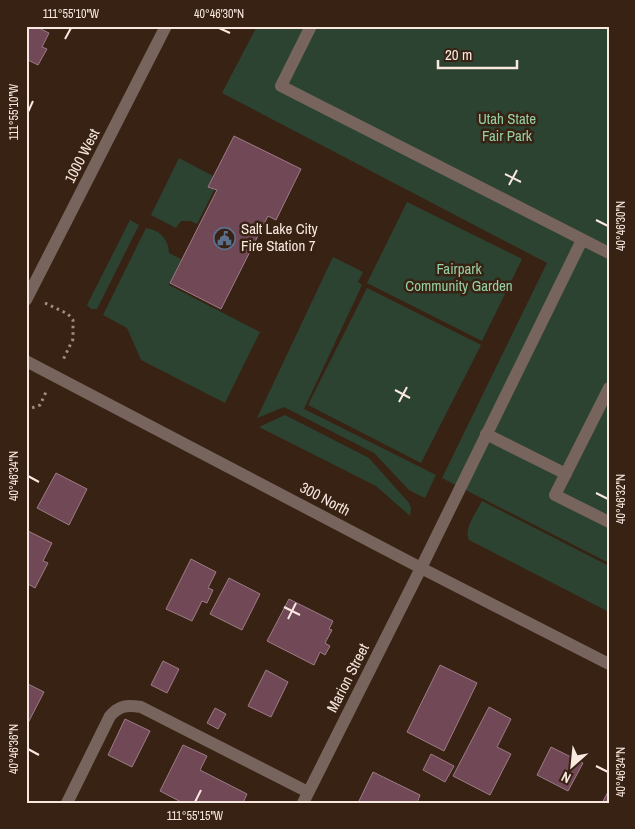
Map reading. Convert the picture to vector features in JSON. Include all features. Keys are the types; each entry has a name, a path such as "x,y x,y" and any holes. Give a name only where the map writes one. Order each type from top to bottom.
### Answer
{"street":[{"name":"1000 West","path":"28,298 166,26"},
{"path":"311,26 281,86 609,253"},
{"name":"Marion Street","path":"305,798 422,568 582,240"},
{"name":"300 North","path":"26,361 609,664"},
{"path":"609,388 555,495 609,522"},
{"path":"486,434 566,474"},
{"path":"67,803 110,716 118,708 129,705 141,707 305,798"}],"path":[{"path":"28,298 68,314 74,324 73,339"}],"green space":[{"name":"Utah State Fair Park","path":"257,26 609,26 609,563 442,478 547,263 222,93"},
{"path":"179,158 213,176 208,187 214,190 197,224 191,221 181,221 176,228 151,215"},
{"name":"Fairpark Community Garden","path":"407,202 522,259 482,341 367,283"},
{"path":"130,220 139,225 97,309 91,309 87,305"},
{"path":"146,228 159,233 167,243 169,253 181,259 169,285 260,332 225,403 141,360 127,328 103,315"},
{"path":"333,257 363,272 358,282 362,285 304,409 436,475 425,498 409,490 374,453 284,407 257,418"},
{"path":"367,288 481,345 421,463 308,405"},
{"path":"285,415 369,458 409,503 411,508 410,516 376,486 259,427"},
{"path":"482,501 609,566 609,612 469,540 469,525"}],"building":[{"path":"26,26 35,26 49,33 42,47 47,49 38,65 26,59"},
{"name":"Salt Lake City Fire Station 7","path":"234,136 301,169 276,220 268,216 221,309 170,283 217,190 208,187"},
{"path":"56,473 87,489 69,525 37,508"},
{"path":"26,530 52,543 43,561 48,563 35,588 26,583"},
{"path":"191,559 216,572 208,588 213,590 207,603 202,601 192,621 166,609"},
{"path":"229,578 260,594 242,630 210,614"},
{"path":"289,599 333,621 329,629 332,630 325,643 330,646 325,655 320,652 314,665 267,641"},
{"path":"163,661 179,669 167,693 151,685"},
{"path":"440,665 477,683 444,751 407,732"},
{"path":"266,670 288,682 271,717 248,706"},
{"path":"26,683 44,692 28,723 26,721"},
{"path":"489,707 511,719 497,747 511,754 490,795 453,776"},
{"path":"215,708 226,714 218,729 207,723"},
{"path":"125,719 150,731 132,767 108,755"},
{"path":"183,745 207,756 200,770 247,794 243,803 183,803 160,791"},
{"path":"551,747 583,763 568,791 537,775"},
{"path":"431,754 454,766 445,782 423,770"},
{"path":"373,772 420,795 417,803 358,803"},
{"path":"609,790 609,803 602,803"}],"place":[{"name":"Salt Lake City Fire Station 7","path":"225,238"}]}
